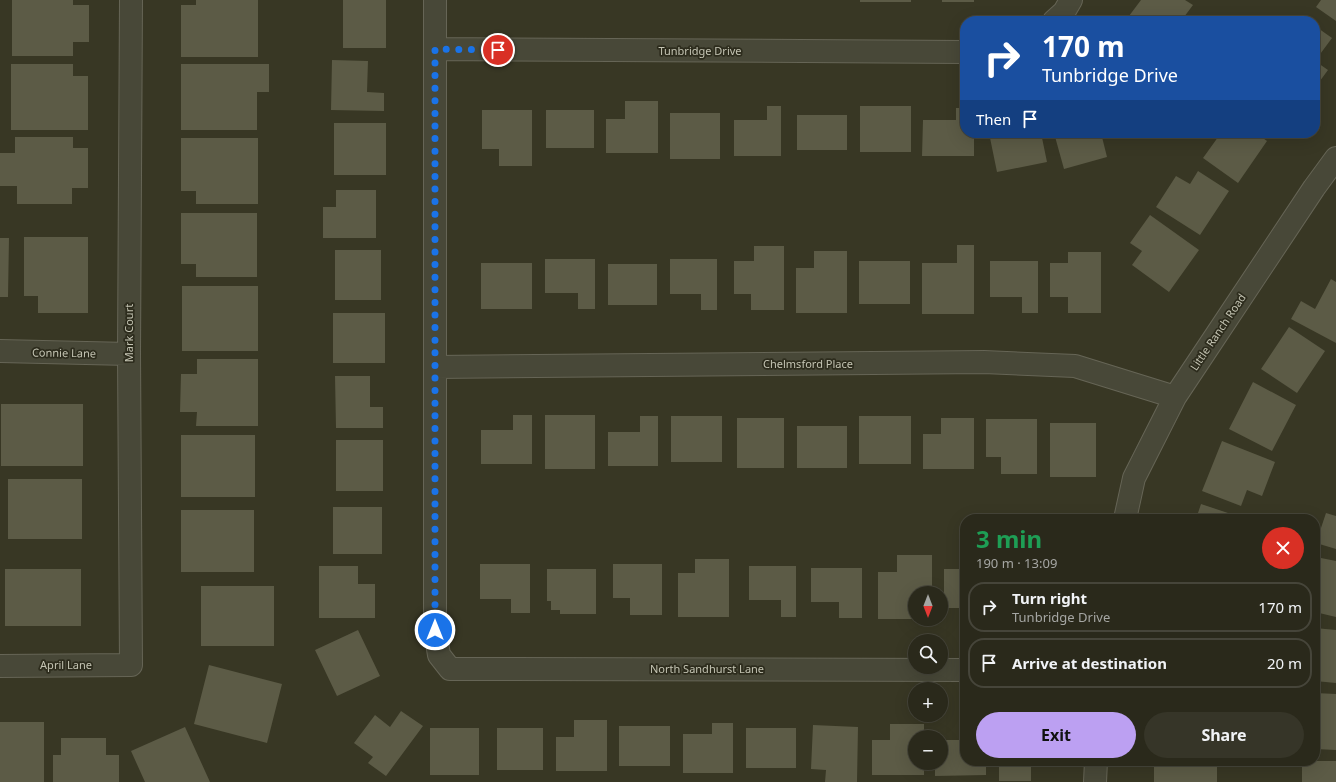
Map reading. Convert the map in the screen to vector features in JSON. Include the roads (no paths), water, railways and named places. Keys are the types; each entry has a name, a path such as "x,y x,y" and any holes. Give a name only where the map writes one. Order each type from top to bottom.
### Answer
{"street":[{"name":"Mark Court","path":"131,0 128,354 131,665"},
{"path":"435,0 435,367"},
{"path":"1060,16 1064,12 1071,0"},
{"name":"Tunbridge Drive","path":"435,49 960,52"},
{"name":"Little Ranch Road","path":"1126,514 1134,478 1175,397 1314,188 1336,158"},
{"name":"Connie Lane","path":"0,352 128,354"},
{"name":"Chelmsford Place","path":"435,367 976,362 1075,366 1175,397"},
{"name":"North Sandhurst Lane","path":"435,367 435,630 439,654 450,669 960,670"},
{"name":"April Lane","path":"0,666 131,665"},
{"path":"1095,782 1096,766"}]}
